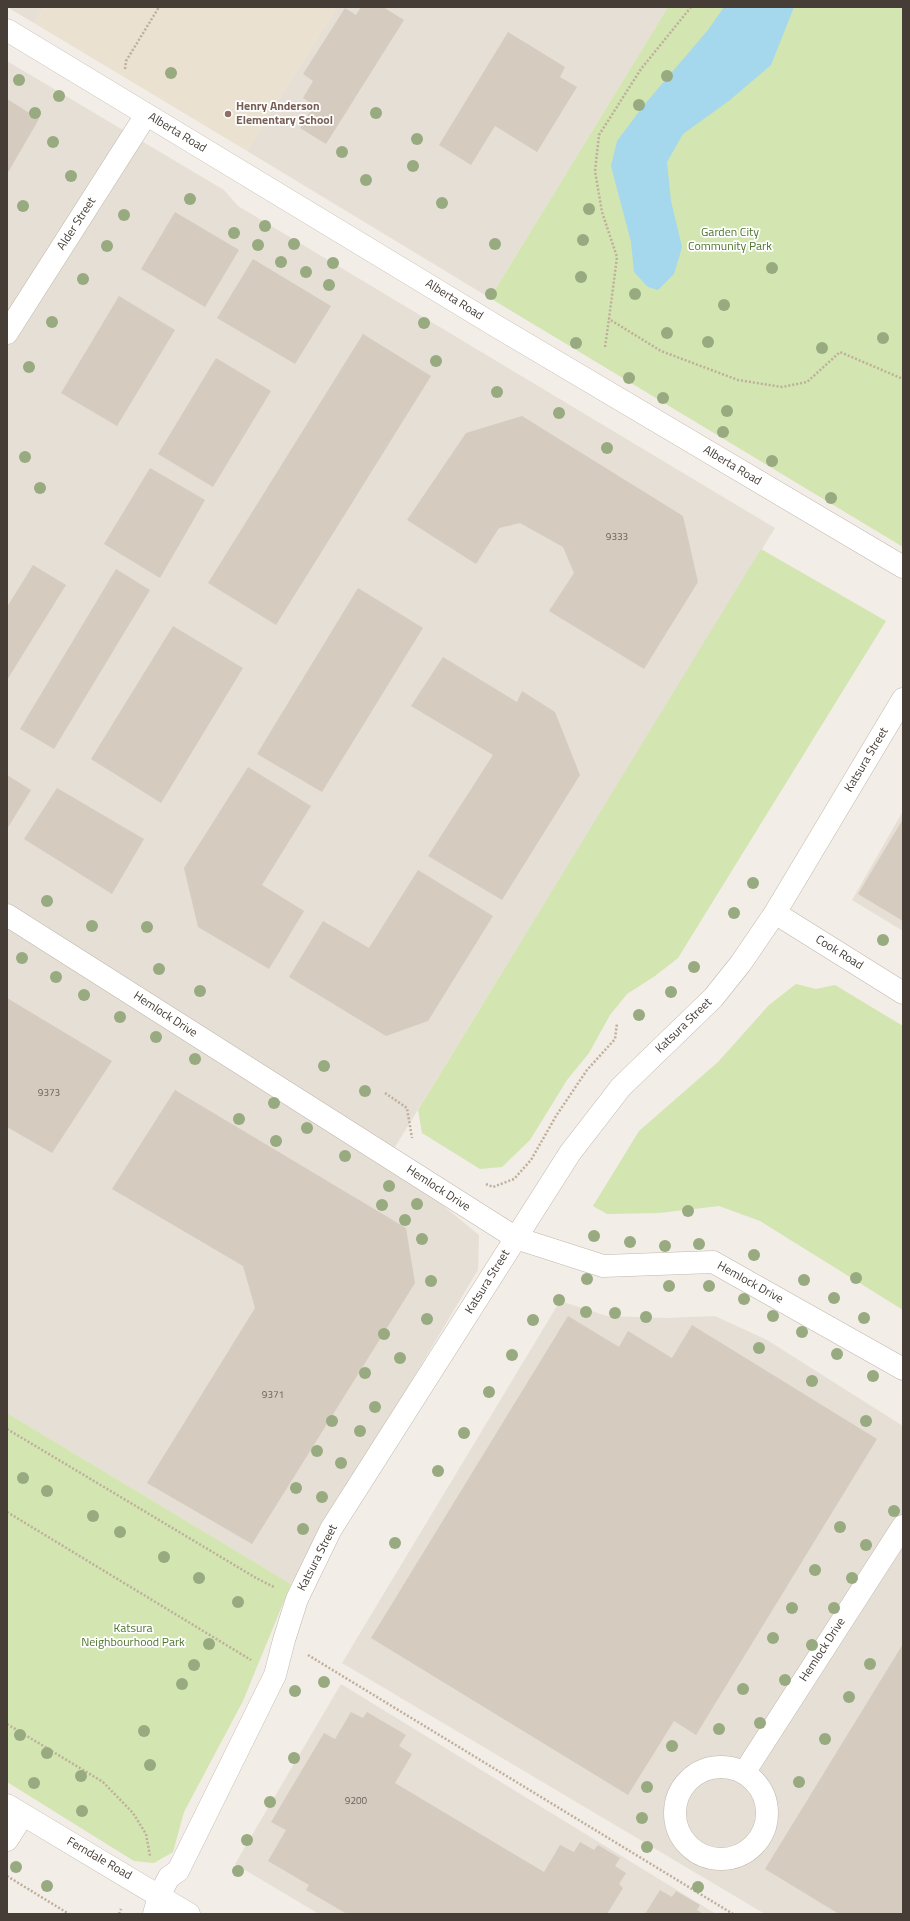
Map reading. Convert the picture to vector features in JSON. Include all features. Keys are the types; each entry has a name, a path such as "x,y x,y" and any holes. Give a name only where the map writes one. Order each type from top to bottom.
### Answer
{"street":[{"name":"Alberta Road","path":"7,30 496,326 903,567"},
{"name":"Alder Street","path":"7,333 146,115"},
{"name":"Katsura Street","path":"157,1905 169,1878 178,1871 275,1675 297,1599 331,1529 570,1153 621,1087 713,998 741,963 775,913 903,699"},
{"name":"Cook Road","path":"775,913 903,993"},
{"name":"Hemlock Drive","path":"7,915 516,1238 603,1266 713,1262 903,1369"},
{"name":"Hemlock Drive","path":"744,1773 903,1526"},
{"path":"714,1768 730,1768 744,1773 756,1783 764,1796 767,1810 766,1826 759,1840 749,1850 735,1858 720,1859 705,1857 692,1849 682,1838 676,1824 675,1809 679,1794 687,1781 700,1772 714,1768"},
{"path":"7,1840 15,1810"},
{"name":"Ferndale Road","path":"15,1810 157,1905 189,1914"}],"path":[{"path":"125,72 126,61 159,7"},
{"path":"605,347 616,257 602,212 595,171 599,135 641,69 691,7"},
{"path":"609,319 661,350 738,380 782,387 807,382 840,352 903,379"},
{"path":"481,1182 493,1187 514,1179 531,1160 556,1116 587,1070 615,1039 617,1023"},
{"path":"385,1093 407,1108 412,1138 418,1142"},
{"path":"7,1429 256,1578 297,1599"},
{"path":"7,1512 275,1675"},
{"path":"284,1640 733,1914"},
{"path":"7,1724 102,1782 133,1813 146,1834 150,1856"},
{"path":"7,1876 69,1914"},
{"path":"119,1914 121,1909"}],"shaded area":[{"path":"7,7 44,7 34,23"},
{"name":"Henry Anderson Elementary School","path":"44,7 337,7 247,151 34,23"},
{"path":"337,7 668,7 490,298 247,151"},
{"path":"7,61 224,190 238,206 775,528 387,1160 479,1235 478,1270 291,1584 7,1413"},
{"path":"903,811 903,931 852,900"},
{"path":"560,1301 607,1316 665,1318 715,1316 767,1340 903,1426 903,1914 765,1914 342,1663"},
{"path":"341,1684 716,1914 319,1914 235,1864"}],"green space":[{"name":"Garden City Community Park","path":"668,7 903,7 903,547 490,298"},
{"path":"761,549 886,621 678,958 655,976 627,994 610,1015 589,1053 567,1080 530,1140 502,1167 480,1169 422,1133 418,1110"},
{"path":"796,984 816,989 835,985 903,1026 903,1310 760,1221 719,1206 659,1213 607,1214 593,1206 639,1131 718,1062 769,1005"},
{"name":"Katsura Neighbourhood Park","path":"7,1413 291,1584 243,1701 184,1812 173,1852 154,1863 134,1861 7,1782"}],"water":[{"path":"724,7 794,7 771,65 730,100 683,134 667,162 671,201 682,247 674,274 658,290 648,287 634,272 631,242 611,166 617,141 644,105 708,30"}],"building":[{"path":"361,7 383,7 404,20 326,144 300,128 314,105 303,98 313,81 303,74 345,8 356,15"},
{"path":"508,32 565,67 560,77 577,87 537,152 495,126 471,165 439,145"},
{"path":"7,99 39,119 7,174"},
{"path":"175,212 239,250 205,307 141,269"},
{"path":"253,259 331,306 295,364 217,318"},
{"path":"119,296 175,330 117,426 61,393"},
{"path":"363,334 431,376 276,625 208,583"},
{"path":"216,358 271,391 213,487 158,454"},
{"path":"522,416 683,516 698,582 644,669 549,611 574,573 563,547 520,523 499,528 476,564 407,520 466,433"},
{"path":"150,468 205,500 160,578 104,544"},
{"path":"33,565 66,585 7,680 7,607"},
{"path":"116,569 150,590 54,749 20,729"},
{"path":"358,588 423,628 322,792 257,754"},
{"path":"173,626 243,668 161,803 91,759"},
{"path":"443,657 517,702 522,691 555,712 580,775 502,900 428,856 493,755 411,706"},
{"path":"248,767 311,806 262,885 304,911 269,969 198,927 184,868"},
{"path":"7,775 31,790 7,829"},
{"path":"57,788 144,839 112,894 24,839"},
{"path":"903,819 903,921 858,894"},
{"path":"418,870 493,916 428,1021 386,1036 289,977 323,921 369,948"},
{"path":"7,998 112,1061 52,1153 7,1127"},
{"path":"175,1090 406,1228 415,1283 252,1544 147,1483 255,1308 243,1266 112,1189"},
{"path":"568,1316 619,1347 628,1331 672,1358 692,1325 877,1439 696,1735 674,1721 628,1795 371,1638"},
{"path":"903,1644 903,1914 839,1914 765,1869"},
{"path":"351,1712 363,1718 367,1712 406,1735 399,1746 412,1754 395,1783 544,1872 560,1845 574,1852 580,1842 594,1850 598,1845 620,1858 615,1866 626,1873 619,1884 623,1888 607,1914 347,1914 306,1890 309,1885 268,1861 286,1830 271,1822 324,1733 335,1739"},
{"path":"660,1890 672,1897 676,1891 700,1905 697,1910 703,1914 645,1914"}],"place":[{"name":"Henry Anderson Elementary School","path":"228,114"}]}
